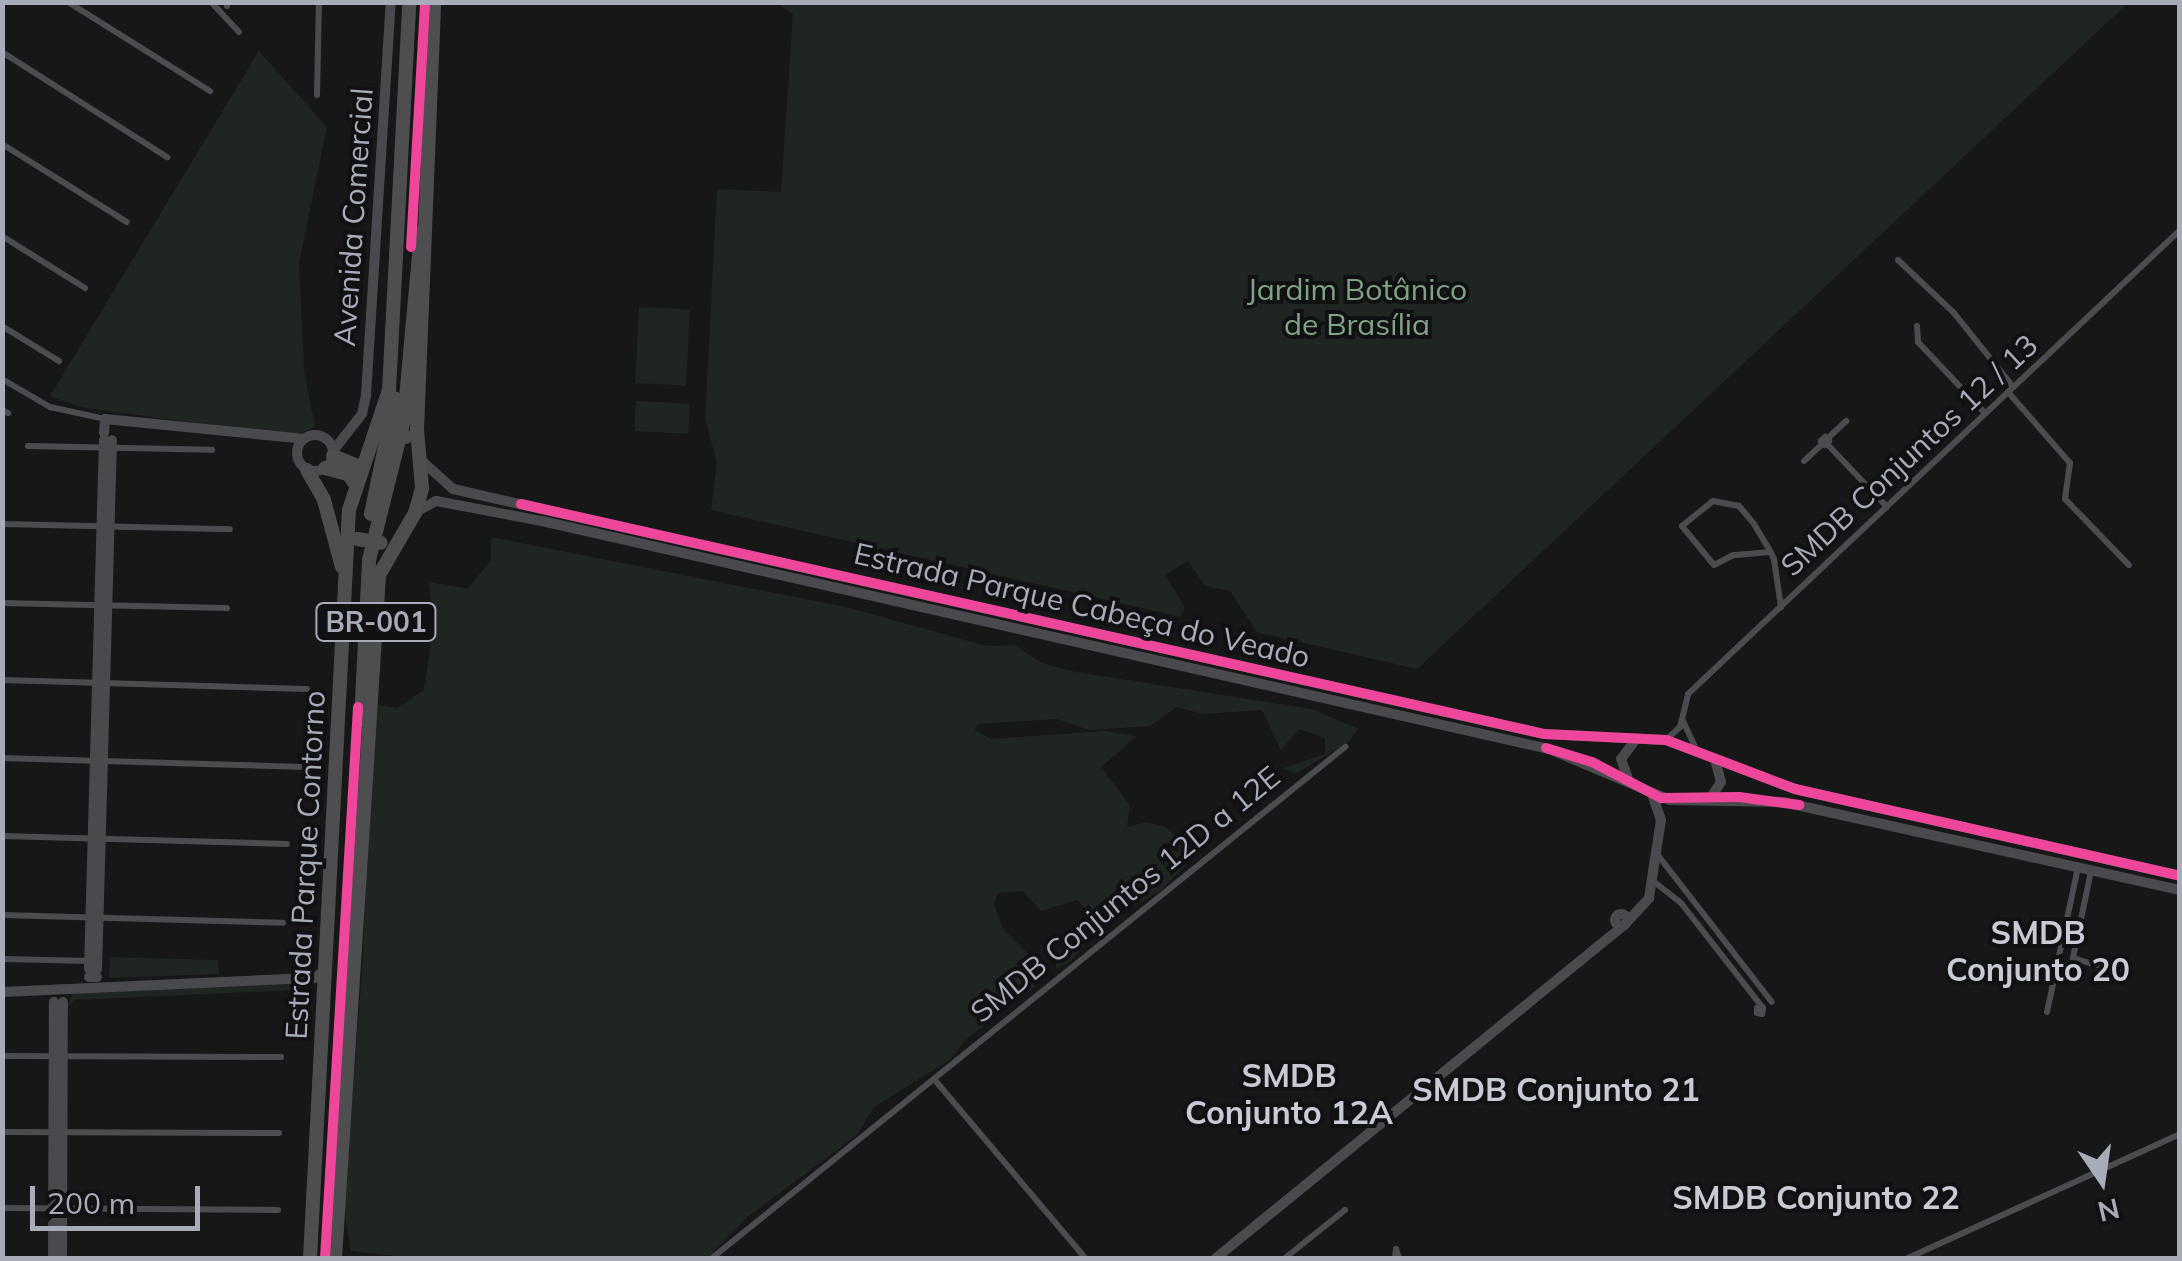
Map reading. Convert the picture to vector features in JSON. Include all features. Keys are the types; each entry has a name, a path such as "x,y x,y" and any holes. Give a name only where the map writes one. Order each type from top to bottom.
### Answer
{"highway":[{"name":"Estrada Parque Contorno","path":"310,1258 354,482 389,390 409,2"},
{"path":"415,513 434,2"},
{"path":"376,547 401,439 425,217"},
{"path":"338,778 358,573 389,445 400,363 397,238"},
{"path":"368,445 382,434 406,437 419,456"},
{"path":"330,459 360,464"},
{"path":"330,459 354,482"},
{"path":"307,470 324,500 346,592"},
{"name":"Estrada Parque Contorno","path":"335,1258 364,770 380,575 397,538 415,513"},
{"path":"353,534 376,547"},
{"path":"376,547 397,538"},
{"name":"BR-001","path":"364,770 362,656 376,547"}],"main road":[{"name":"Avenida Comercial","path":"330,459 366,395 391,2"},
{"path":"93,974 108,436 130,421 223,426 274,439 323,437 348,430"},
{"path":"274,439 297,456 307,470 330,459 323,437"},
{"path":"297,456 304,439"},
{"name":"Estrada Parque Cabeça do Veado","path":"419,456 432,476 453,489 734,558 746,567 1549,749 1628,779 1649,792 1680,801"},
{"name":"Estrada Parque Cabeça do Veado","path":"415,513 436,500 734,558 749,554 1508,727 1634,742 1666,740 1695,747 1715,760"},
{"path":"746,567 749,554"},
{"path":"1628,779 1622,758 1634,742"},
{"path":"1712,796 1721,782 1715,760"},
{"path":"1715,760 1796,789 2180,876"},
{"path":"1216,1258 1604,942 1651,885 1661,820 1649,792"},
{"path":"1661,820 1680,801 1712,796 1783,802 2180,890"},
{"path":"2,992 58,998 93,974 323,978"},
{"path":"58,998 58,1208 62,1258"},
{"path":"53,1258 58,1208"}],"street":[{"path":"68,2 210,91"},
{"path":"211,2 239,32"},
{"path":"316,95 319,2"},
{"path":"2,52 167,157"},
{"path":"2,144 127,222"},
{"name":"SMDB Conjuntos 12 / 13","path":"1666,740 1682,720 1688,694 2180,230"},
{"path":"2,236 85,288"},
{"path":"2166,244 2180,240"},
{"path":"1898,260 1945,303 2070,462 2064,496 2129,565"},
{"path":"2,326 59,361"},
{"path":"1916,326 1918,342 1985,413"},
{"path":"2,379 108,436"},
{"path":"2,388 12,385"},
{"path":"1804,460 1846,421"},
{"path":"28,446 108,436 212,450"},
{"path":"1826,442 1887,506"},
{"path":"1770,552 1733,555 1714,566 1682,526 1704,505 1730,500 1748,514 1770,552 1780,607"},
{"path":"2,524 230,529"},
{"path":"2,603 226,608"},
{"path":"2,680 307,689"},
{"path":"1682,720 1695,747"},
{"name":"SMDB Conjuntos 12D a 12E","path":"712,1258 1345,747"},
{"path":"2,758 306,766"},
{"path":"2,836 287,844"},
{"path":"1656,853 1674,886 1772,1002"},
{"path":"2046,1012 2078,868"},
{"path":"2091,871 2073,958 2123,972"},
{"path":"1651,885 1680,903 1757,1000 1759,1010"},
{"path":"2,915 283,922"},
{"path":"2,959 93,974"},
{"path":"2,1056 282,1057"},
{"path":"934,1078 1085,1258"},
{"path":"2,1132 279,1134"},
{"path":"1908,1258 2180,1134"},
{"path":"2,1208 278,1210"},
{"path":"1285,1258 1345,1210"}],"green space":[{"name":"Jardim Botânico de Brasília","path":"778,3 2128,3 1417,669 1257,632 1230,591 1205,586 1188,561 1165,575 1184,606 1182,617 711,510 717,462 705,419 717,189 781,192 793,15"},
{"path":"259,51 327,127 299,262 304,371 315,427 297,435 259,432 81,407 50,396"},
{"path":"639,307 690,310 686,386 635,383"},
{"path":"636,401 690,404 688,434 634,431"},
{"path":"491,537 850,608 986,646 1014,645 1042,663 1076,672 1312,709 1358,729 1349,742 1295,774 1284,768 1325,754 1325,738 1299,729 1281,750 1262,710 1203,714 1177,707 1150,726 1089,730 1057,719 977,724 975,730 991,739 1105,731 1137,736 1101,767 1130,805 1127,827 1146,822 1165,827 1188,846 1189,862 1159,892 1108,919 1070,962 1056,969 1056,954 1085,936 1093,918 1129,905 1137,896 1126,891 1088,911 1077,900 1041,911 1023,891 998,893 994,904 1003,929 1041,967 1036,986 965,1040 950,1060 874,1107 856,1136 750,1215 707,1258 414,1258 351,1251 344,1207 363,959 372,704 397,708 424,690 434,626 429,582 468,589 491,560"},
{"path":"110,957 218,960 219,974 109,978"},
{"path":"296,983 296,990 74,1000 67,1007 73,993"}],"cycle path":[{"path":"411,247 425,2"},
{"path":"521,504 1544,734 1666,740 1795,789 2180,876"},
{"path":"325,1258 358,707"},
{"path":"1546,748 1592,762 1661,798 1739,797 1799,805"}],"district":[{"name":"SMDB Conjunto 20","path":"2038,952"},
{"name":"SMDB Conjunto 21","path":"1556,1089"},
{"name":"SMDB Conjunto 12A","path":"1289,1094"},
{"name":"SMDB Conjunto 22","path":"1816,1197"}]}
